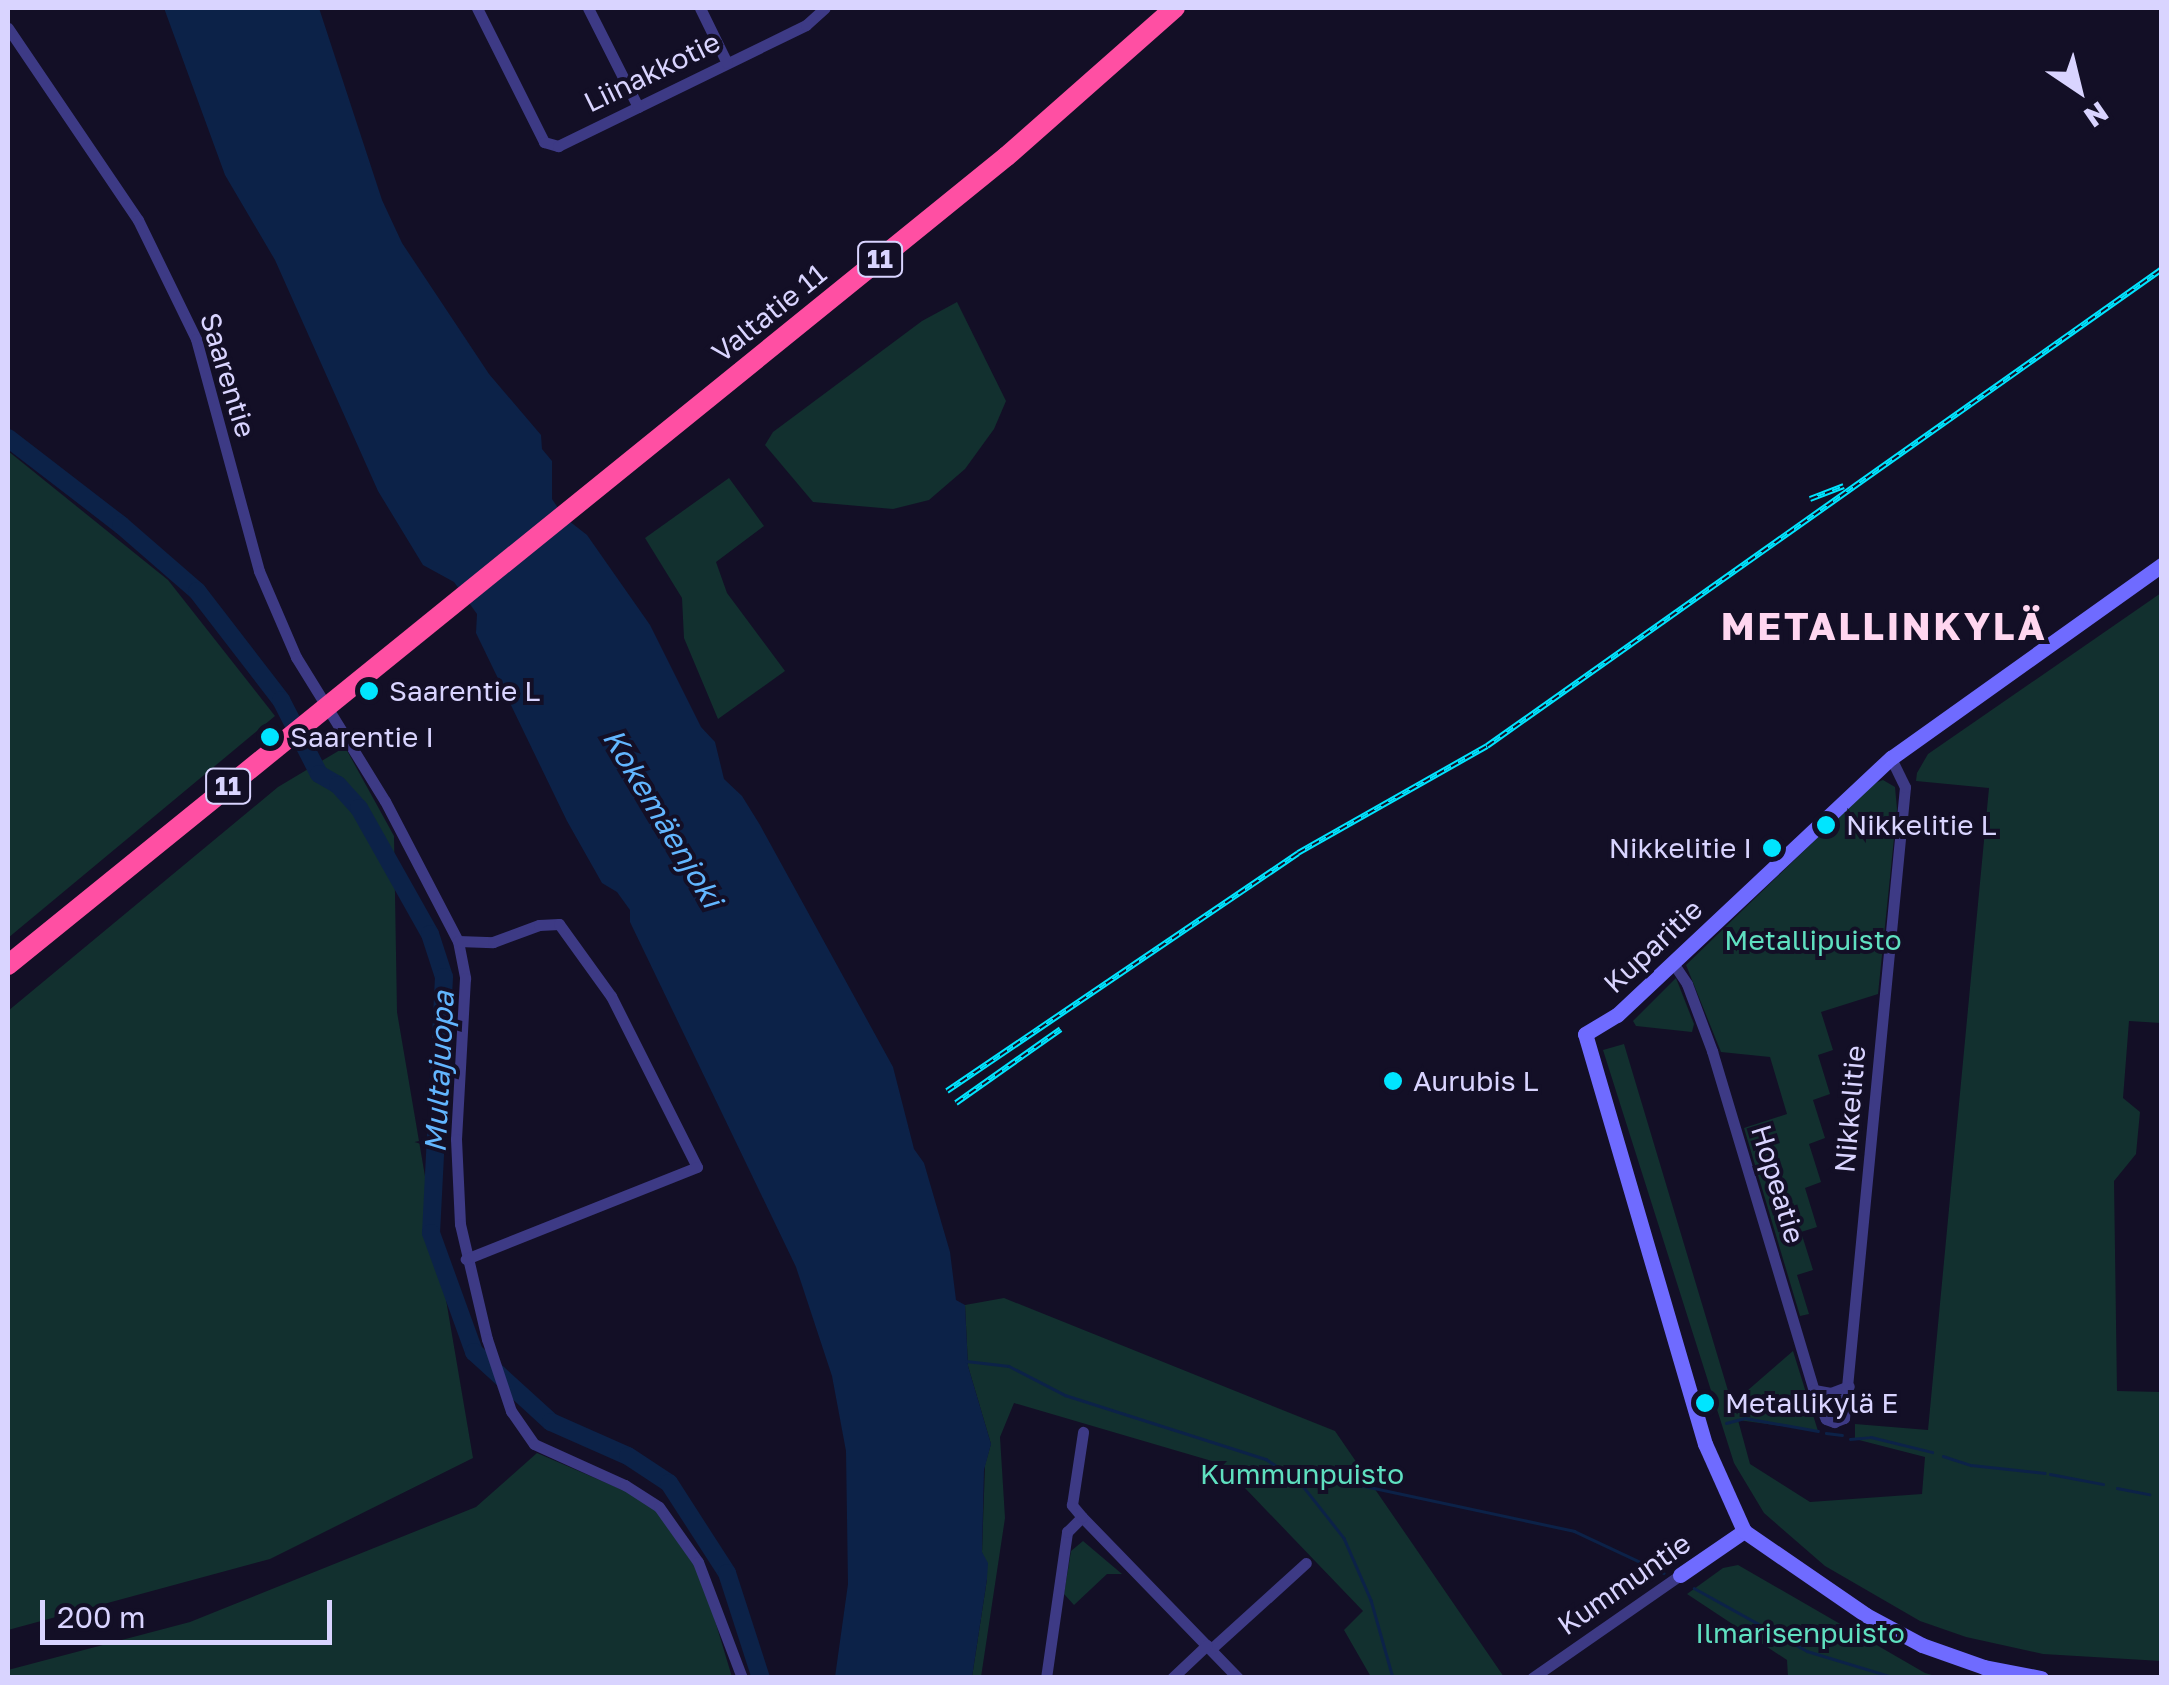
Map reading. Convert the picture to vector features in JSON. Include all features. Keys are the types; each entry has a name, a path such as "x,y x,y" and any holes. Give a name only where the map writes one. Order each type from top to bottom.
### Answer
{"highway":[{"name":"Valtatie 11","path":"324,706 1007,156 1175,8"},
{"name":"11","path":"8,965 324,706"}],"street":[{"name":"Liinakkotie","path":"476,8 539,134 550,146 566,143 815,20 824,8"},
{"path":"588,8 638,107"},
{"path":"700,8 727,63"},
{"name":"Saarentie","path":"8,28 138,220 188,322 258,571 296,657 385,802 458,941"},
{"name":"Kuparitie","path":"1744,1531 1705,1444 1586,1034 1617,1015 1814,825 1891,758 2162,565"},
{"name":"Nikkelitie","path":"1814,1390 1826,1419 1834,1422 1844,1418 1905,787 1891,758"},
{"path":"466,1259 697,1167 611,996 559,924 539,925 493,942 458,941 465,978 456,1139 466,1259 511,1412 523,1431 545,1451 625,1485 658,1507 698,1562 742,1678"},
{"name":"Hopeatie","path":"1673,963 1687,984 1712,1050 1814,1390"},
{"path":"1814,1390 1831,1393 1849,1386"},
{"path":"1083,1432 1072,1505 1238,1678"},
{"path":"1046,1678 1068,1532 1082,1517"},
{"path":"1744,1531 1866,1615 1922,1645 1984,1667 2041,1678"},
{"name":"Kummuntie","path":"1532,1678 1744,1531"},
{"path":"1172,1678 1306,1564"}],"green space":[{"path":"957,302 1006,401 994,429 965,469 929,500 893,509 813,502 765,445 773,432 922,321"},
{"path":"8,451 168,580 275,716 8,938"},
{"path":"729,478 764,526 716,562 727,593 785,671 718,719 684,638 682,598 645,538"},
{"path":"2161,593 2161,1023 2129,1021 2123,1098 2140,1112 2136,1154 2114,1181 2117,1391 2161,1392 2161,1661 2043,1654 1966,1637 1920,1621 1825,1566 1764,1513 1734,1463 1603,1050 1624,1044 1732,1404 1793,1351 1818,1431 1738,1420 1750,1464 1810,1502 1922,1494 1925,1457 1855,1439 1855,1424 1928,1430 1989,788 1916,781 1917,773 1928,754"},
{"path":"345,747 394,836 397,1012 473,1458 270,1559 8,1630 8,1011 278,787"},
{"name":"Metallipuisto","path":"1883,780 1895,787 1897,809 1878,994 1821,1012 1833,1050 1818,1055 1830,1094 1813,1100 1825,1138 1809,1144 1821,1182 1805,1188 1817,1227 1801,1232 1813,1270 1797,1275 1809,1314 1800,1316 1744,1128 1787,1114 1770,1057 1721,1052 1686,965 1873,784"},
{"path":"1676,978 1694,1024 1692,1032 1636,1026 1633,1021"},
{"name":"Kummunpuisto","path":"1004,1298 1335,1431 1504,1677 1371,1677 1344,1630 1363,1611 1222,1464 1014,1403 1000,1437 1005,1518 981,1677 972,1677 987,1579 982,1552 985,1465 991,1444 968,1366 965,1305"},
{"path":"537,1453 632,1494 661,1514 686,1547 707,1594 732,1677 8,1678 8,1670 190,1622 476,1507"},
{"path":"1083,1541 1122,1574 1107,1574 1074,1605 1064,1594 1071,1551"},
{"name":"Ilmarisenpuisto","path":"1738,1565 1925,1673 1939,1677 1788,1677 1787,1660 1687,1594 1723,1568"}],"water":[{"name":"Kokemäenjoki","path":"164,8 319,8 382,200 402,243 489,374 541,435 542,449 552,461 552,499 564,517 587,535 650,625 701,727 715,742 724,779 742,796 760,825 893,1067 914,1149 924,1163 950,1252 956,1300 965,1305 968,1366 991,1444 984,1470 982,1552 988,1563 987,1579 972,1677 835,1677 848,1584 846,1451 832,1376 796,1267 630,922 630,910 617,892 602,883 567,821 476,633 477,614 454,582 423,565 378,491 275,260 225,175"}],"waterway":[{"name":"Multajuopa","path":"8,438 121,525 197,591 281,700 319,774 338,785 359,808 430,934 444,977 431,1233 474,1352 551,1422 628,1456 669,1483 727,1573 761,1678"},
{"path":"966,1361 1009,1366 1065,1395 1266,1459 1299,1481 1344,1538 1371,1600 1393,1678"},
{"path":"1726,1423 1745,1418 1818,1431"},
{"path":"1826,1433 1842,1435"},
{"path":"1850,1439 1871,1437 1932,1452"},
{"path":"1943,1456 1971,1465 2045,1473"},
{"path":"2050,1474 2103,1484"},
{"path":"1301,1481 1332,1479 1574,1531 1664,1573"},
{"path":"2117,1488 2149,1494"},
{"path":"1694,1588 1807,1651 1896,1678"}],"railway":[{"path":"947,1091 1298,853 1487,746 2162,269"},
{"path":"1810,499 1844,486"},
{"path":"956,1103 1061,1029"}],"place":[{"name":"Saarentie L","path":"369,691"},
{"name":"Saarentie I","path":"270,737"},
{"name":"Nikkelitie L","path":"1826,825"},
{"name":"Nikkelitie I","path":"1772,848"},
{"name":"Aurubis L","path":"1393,1081"},
{"name":"Metallikylä E","path":"1705,1403"}],"district":[{"name":"METALLINKYLÄ","path":"1884,626"}]}
